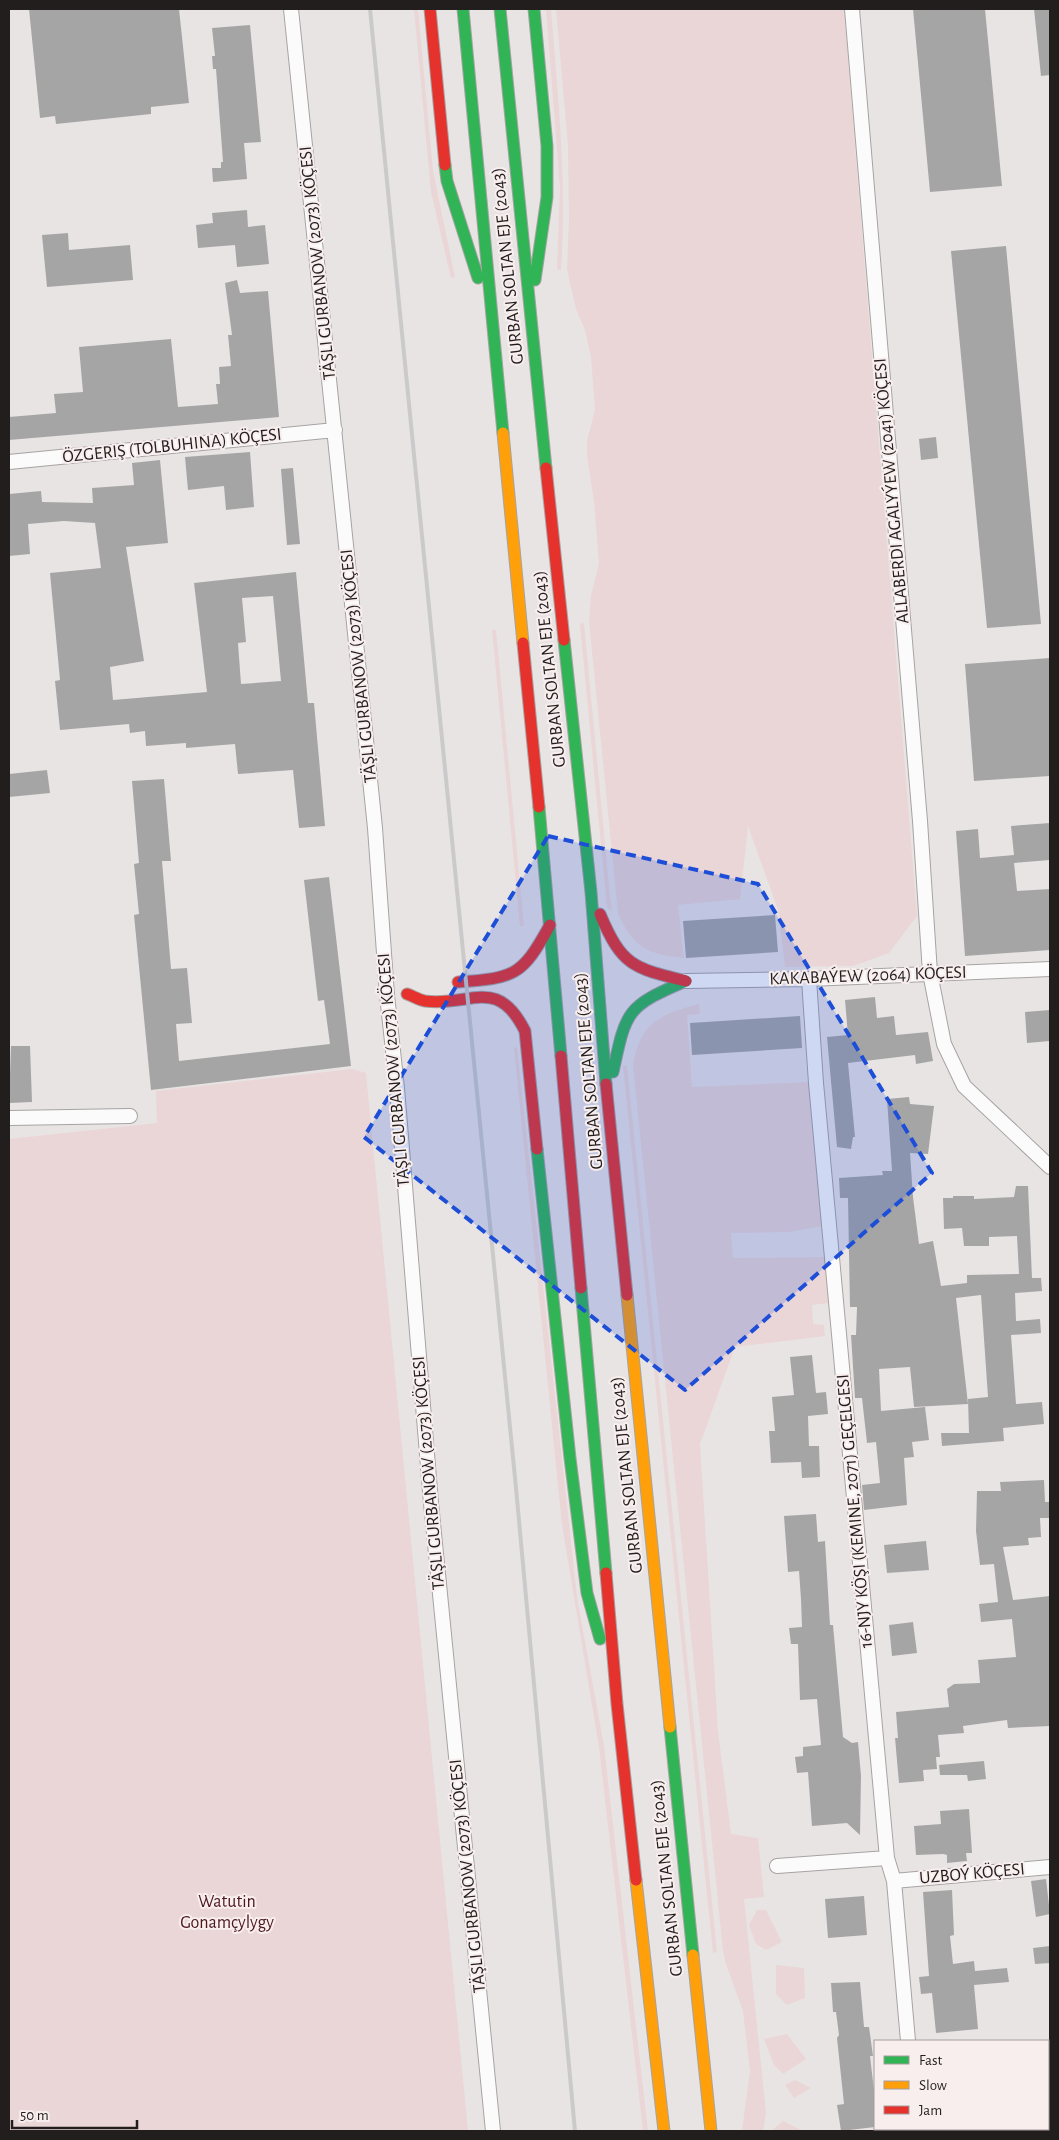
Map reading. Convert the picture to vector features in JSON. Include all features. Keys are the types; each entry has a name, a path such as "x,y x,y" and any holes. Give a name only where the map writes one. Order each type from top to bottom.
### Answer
{"highway":[{"path":"430,9 447,181 491,313"},
{"name":"GURBAN SOLTAN EJE (2043)","path":"463,9 550,925 617,1704 664,2131"},
{"name":"GURBAN SOLTAN EJE (2043)","path":"500,9 522,247 591,892 607,1097 711,2131"},
{"path":"530,312 547,197 546,146 534,9"},
{"path":"591,892 613,946 625,960 641,969 686,981"},
{"path":"449,983 503,979 520,971 535,953 550,925"},
{"path":"607,1097 622,1030 630,1011 645,998 686,981"},
{"path":"407,994 423,984"},
{"path":"407,994 425,1001 485,997 501,1000 512,1007 526,1031 569,1448 587,1593 617,1704"}],"street":[{"name":"TÄŞLI GURBANOW (2073) KÖÇESI","path":"291,9 375,828 387,996 398,1088 431,1503 493,2131"},
{"name":"ALLABERDI AGALYÝEW (2041) KÖÇESI","path":"852,9 920,821 930,973 944,1044 964,1086 1050,1167"},
{"name":"ÖZGERIŞ (TOLBUHINA) KÖÇESI","path":"9,462 335,430"},
{"name":"KAKABAÝEW (2064) KÖÇESI","path":"686,981 809,979 1050,969"},
{"name":"16-NJY KÖŞI (KEMINE, 2071) GEÇELGESI","path":"809,979 819,1113 887,1858 894,1881 908,2040"},
{"path":"387,996 407,994"},
{"path":"9,1118 130,1116"},
{"path":"777,1866 887,1858"},
{"name":"UZBOÝ KÖÇESI","path":"894,1881 1050,1866"}],"highlighted area":[{"path":"548,836 758,884 932,1173 685,1390 364,1137"}],"green space":[{"path":"414,9 418,9 433,171 455,277 451,278 431,192"},
{"path":"546,9 551,9 561,139 563,237 561,270 557,269 560,188"},
{"path":"556,9 844,9 917,916 889,953 853,966 785,967 778,910 748,826 740,899 678,905 684,958 672,957 643,947 629,934 618,913 589,621 591,596 599,563 594,502 587,455 587,441 595,410 591,357 585,330 576,309 567,269 569,221 568,146"},
{"path":"584,623 612,911 607,907 606,897 580,624"},
{"path":"492,630 496,630 524,926 520,926"},
{"path":"699,1004 700,1014 687,1015 692,1087 809,1082 822,1226 789,1232 731,1233 733,1258 826,1257 829,1303 812,1305 813,1324 824,1325 825,1336 735,1347 700,1444 718,1731 731,1834 758,1838 764,1897 744,1899 766,2113 763,2131 742,2131 750,2071 743,2011 723,1951 633,1065 636,1050 641,1039 654,1022 663,1016"},
{"path":"517,1047 577,1597 604,1746 648,2131 643,2131 599,1747 562,1525 514,1048"},
{"path":"623,1066 627,1066 717,1952 713,1953"},
{"name":"Watutin Gonamçylygy","path":"352,1069 366,1073 468,2131 9,2131 9,1139 157,1123 156,1091"},
{"path":"757,1910 766,1910 782,1942 766,1950 756,1944 749,1925"},
{"path":"776,1965 804,1968 805,1998 787,2005 776,1994"},
{"path":"787,2034 806,2059 783,2074 774,2065 764,2039"},
{"path":"795,2080 811,2088 794,2098 785,2085"},
{"path":"783,2121 799,2129 799,2131 771,2131"}],"building":[{"path":"29,9 179,9 189,103 151,107 151,114 56,124 55,116 40,118"},
{"path":"913,9 985,9 1002,186 930,192"},
{"path":"1034,9 1050,9 1050,75 1041,76"},
{"path":"250,25 261,142 244,143 247,179 213,182 212,168 221,168 221,162 223,162 216,69 213,69 212,56 215,56 212,28"},
{"path":"247,210 248,227 265,225 269,264 237,267 235,245 198,248 196,225 213,223 212,213"},
{"path":"68,233 69,250 130,245 133,280 47,287 42,235"},
{"path":"1006,246 1041,624 987,628 951,251"},
{"path":"237,280 240,293 268,291 279,417 9,440 9,417 56,413 54,394 83,392 79,347 171,339 178,407 218,404 216,384 220,384 219,367 231,366 228,335 232,335 225,283"},
{"path":"936,437 938,458 921,460 919,439"},
{"path":"250,452 254,507 226,510 224,486 188,490 185,457"},
{"path":"160,460 168,543 126,547 144,661 110,667 113,700 207,692 194,583 296,572 308,703 314,703 325,826 299,828 293,770 238,774 235,744 186,748 186,743 146,746 145,731 130,733 129,724 60,730 55,681 60,680 50,573 101,568 95,523 64,521 28,524 30,554 9,556 9,494 41,491 42,502 93,503 92,488 134,485 132,463","holes":["273,596 281,681 241,684 238,643 246,642 242,598"]},
{"path":"293,468 300,544 287,545 281,469"},
{"path":"1050,658 1050,776 974,781 965,664"},
{"path":"47,770 50,793 9,797 9,774"},
{"path":"164,779 171,861 162,861 171,969 187,968 192,1023 176,1024 179,1061 330,1044 324,1000 318,1001 304,880 329,877 351,1066 151,1090 134,915 139,914 134,864 139,863 132,781"},
{"path":"1050,823 1050,860 1014,863 1017,891 1050,889 1050,950 965,956 956,831 978,829 980,858 1014,855 1011,826"},
{"path":"775,915 778,952 686,958 683,921"},
{"path":"875,997 877,1018 894,1016 896,1035 928,1032 933,1061 916,1064 915,1055 848,1063 855,1137 853,1137 851,1149 837,1147 827,1037 848,1035 845,1000"},
{"path":"1050,1010 1050,1041 1027,1043 1025,1012"},
{"path":"800,1016 802,1048 692,1055 690,1023"},
{"path":"11,1046 30,1046 32,1102 9,1103"},
{"path":"909,1097 910,1104 934,1106 928,1154 910,1153 919,1244 933,1241 941,1286 967,1283 967,1275 1019,1274 1017,1236 989,1237 989,1246 964,1246 962,1228 944,1229 943,1198 953,1198 953,1196 974,1196 974,1199 1014,1197 1016,1186 1028,1186 1032,1278 1041,1278 1042,1291 1015,1293 1016,1321 1040,1319 1041,1333 1011,1335 1016,1404 1042,1402 1044,1424 1003,1428 1004,1441 942,1446 941,1433 969,1433 968,1399 988,1397 981,1295 956,1298 968,1404 914,1407 910,1367 879,1369 881,1411 925,1407 929,1440 912,1442 914,1457 904,1458 907,1505 864,1510 862,1485 880,1483 876,1442 867,1443 862,1398 855,1398 851,1335 856,1335 857,1307 850,1307 848,1198 840,1198 839,1178 883,1175 882,1171 892,1171 887,1099"},
{"path":"812,1355 816,1393 826,1392 828,1414 808,1416 809,1446 819,1446 820,1477 802,1478 801,1462 771,1463 769,1431 775,1431 772,1397 794,1395 790,1357"},
{"path":"1044,1480 1045,1502 1050,1502 1050,1518 1040,1518 1041,1537 1028,1538 1029,1545 1003,1547 1013,1600 1050,1596 1050,1726 1008,1728 1007,1720 963,1726 964,1733 938,1735 940,1757 936,1757 937,1769 923,1770 924,1781 899,1783 895,1738 898,1738 896,1712 949,1707 947,1689 954,1684 980,1683 978,1660 1016,1657 1012,1619 981,1622 979,1604 998,1602 994,1564 980,1565 976,1531 977,1491 1001,1491 1000,1482"},
{"path":"816,1514 818,1542 825,1541 830,1625 833,1625 843,1737 852,1743 858,1742 861,1776 860,1835 847,1823 812,1826 808,1772 797,1773 795,1757 803,1756 803,1747 821,1745 817,1699 800,1700 798,1644 791,1644 789,1628 802,1627 799,1571 788,1572 784,1516"},
{"path":"926,1541 929,1570 887,1573 884,1545"},
{"path":"913,1622 917,1653 892,1656 889,1625"},
{"path":"984,1761 986,1779 968,1781 967,1775 940,1775 939,1765"},
{"path":"969,1809 972,1853 966,1853 967,1861 947,1863 947,1855 916,1855 914,1826 941,1824 940,1811"},
{"path":"1046,1879 1050,1914 1036,1917 1031,1881"},
{"path":"952,1890 954,1935 950,1936 953,1964 974,1961 975,1971 1007,1968 1009,1982 974,1985 978,2029 936,2033 932,1993 921,1994 919,1977 929,1976 923,1892"},
{"path":"864,1896 867,1935 828,1938 825,1899"},
{"path":"1050,1946 1050,1963 1035,1964 1033,1948"},
{"path":"860,1982 864,2027 869,2027 873,2056 870,2056 874,2090 874,2127 841,2131 837,2105 844,2104 837,2038 839,2035 836,2012 833,2012 831,1983"}],"railway":[{"path":"370,9 516,1488 575,2131"}],"traffic: fast":[{"path":"463,9 503,433"},
{"path":"500,9 546,468"},
{"path":"534,9 547,146 547,197 535,280"},
{"path":"445,165 447,181 478,278"},
{"path":"564,640 591,892 606,1084"},
{"path":"539,807 561,1056"},
{"path":"613,1072 622,1035 632,1013 640,1004 686,981"},
{"path":"537,1149 570,1458 587,1593 600,1639"},
{"path":"581,1288 606,1573"},
{"path":"670,1727 693,1955"}],"traffic: slow":[{"path":"503,433 523,643"},
{"path":"627,1295 670,1727"},
{"path":"636,1880 664,2131"},
{"path":"693,1955 711,2131"}],"traffic: jam":[{"path":"430,9 445,165"},
{"path":"546,468 564,640"},
{"path":"523,643 539,807"},
{"path":"600,914 615,945 631,962 641,968 686,981"},
{"path":"458,982 492,979 515,971 532,955 550,925"},
{"path":"407,994 420,1000 441,1002 482,997 493,998 504,1004 515,1014 525,1031 537,1149"},
{"path":"561,1056 581,1288"},
{"path":"606,1084 627,1295"},
{"path":"606,1573 617,1704 636,1880"}]}
